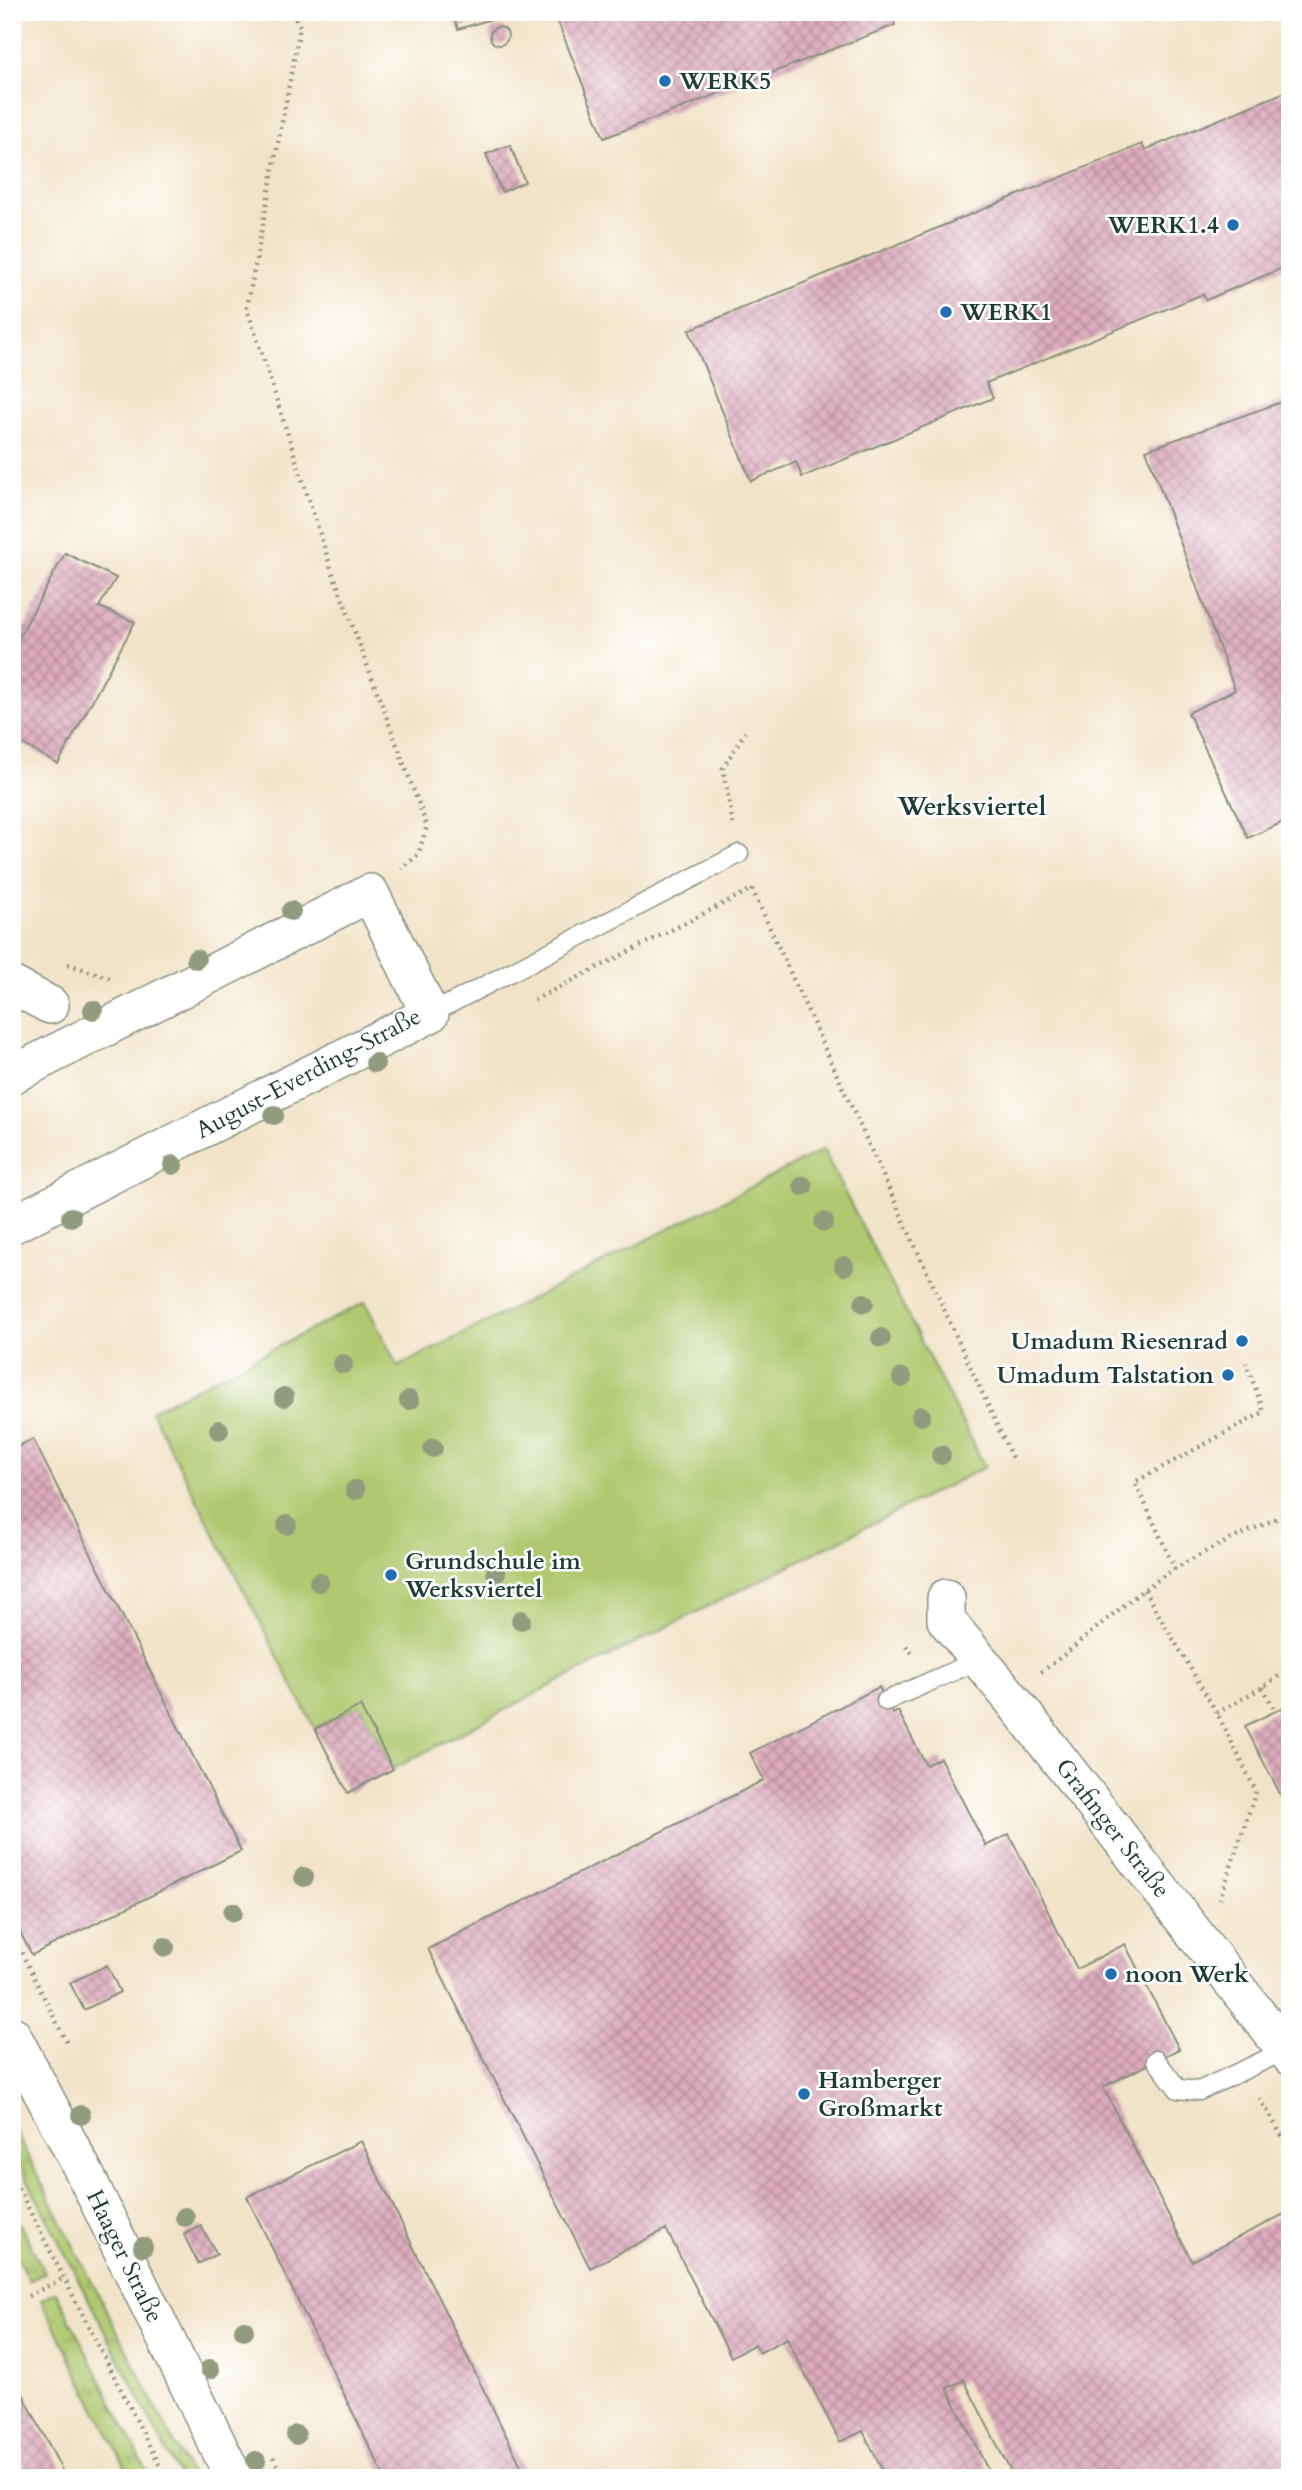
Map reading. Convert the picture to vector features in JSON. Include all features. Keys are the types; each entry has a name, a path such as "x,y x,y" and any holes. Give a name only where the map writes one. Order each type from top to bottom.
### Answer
{"street":[{"name":"August-Everding-Straße","path":"12,1225 430,1014 370,893"},
{"path":"12,1075 370,893"},
{"path":"12,985 50,1005"},
{"name":"Grafinger Straße","path":"946,1598 946,1620 1011,1698 1288,2053"},
{"name":"Haager Straße","path":"12,2035 79,2163 234,2478"}],"lane":[{"path":"430,1014 739,854"},
{"path":"886,1701 979,1660"},
{"path":"1156,2060 1178,2089 1199,2091 1288,2053"}],"path":[{"path":"292,12 300,27 247,308 330,565 428,826 418,855 370,893"},
{"path":"745,732 723,768 742,870 1012,1458"},
{"path":"12,748 18,741"},
{"path":"68,964 121,982"},
{"path":"1175,1569 1135,1482 1264,1412 1246,1363"},
{"path":"1011,1698 1144,1590 1175,1569 1290,1512"},
{"path":"1144,1590 1217,1713 1256,1791 1220,1900"},
{"path":"1217,1713 1290,1668"},
{"path":"1263,1687 1275,1711"},
{"path":"12,2176 164,2477"},
{"path":"28,2296 64,2278"}],"green space":[{"name":"Grundschule im Werksviertel","path":"823,1150 985,1467 554,1684 393,1769 360,1706 315,1729 151,1411 365,1302 398,1367"},
{"path":"12,2125 192,2478 180,2478 12,2150"},
{"path":"12,2209 45,2273 29,2281 12,2248"},
{"path":"56,2292 148,2473 138,2478 131,2478 41,2300"}],"building":[{"path":"452,12 504,12 505,15 458,29"},
{"name":"WERK5","path":"554,12 890,12 895,25 604,138"},
{"path":"499,27 505,30 508,36 505,42 499,45 493,42 490,36 493,30"},
{"name":"WERK1","path":"1290,90 1290,265 1206,300 1203,294 986,383 993,398 802,477 796,462 751,481 689,330 1142,144 1145,150"},
{"path":"510,145 525,182 502,192 486,154"},
{"path":"1290,399 1290,819 1248,838 1188,713 1235,690 1146,450"},
{"path":"65,553 116,578 99,607 135,622 58,764 12,738 12,650"},
{"path":"33,1439 241,1851 32,1955 12,1917 12,1449"},
{"name":"Hamberger Großmarkt","path":"879,1687 893,1714 898,1711 926,1765 940,1758 986,1846 1009,1834 1077,1969 1125,1944 1179,2049 1103,2087 1192,2261 1290,2211 1290,2478 1014,2478 964,2380 947,2388 992,2478 886,2478 863,2431 840,2442 787,2338 759,2353 755,2344 731,2357 666,2229 590,2268 428,1949 764,1780 750,1753"},
{"path":"1290,1704 1290,1813 1245,1726"},
{"path":"360,1706 393,1769 348,1793 315,1729"},
{"path":"107,1965 120,1992 84,2010 70,1983"},
{"path":"361,2141 527,2478 385,2478 247,2197"},
{"path":"201,2226 217,2254 198,2264 184,2235"},
{"path":"12,2373 25,2398 66,2478 12,2478"}],"place":[{"name":"WERK5","path":"665,81"},
{"name":"WERK1.4","path":"1233,225"},
{"name":"WERK1","path":"946,312"},
{"name":"Umadum Riesenrad","path":"1242,1341"},
{"name":"Umadum Talstation","path":"1228,1375"},
{"name":"Grundschule im Werksviertel","path":"391,1575"},
{"name":"noon Werk","path":"1111,1974"},
{"name":"Hamberger Großmarkt","path":"804,2094"}],"district":[{"name":"Werksviertel","path":"972,806"}]}
